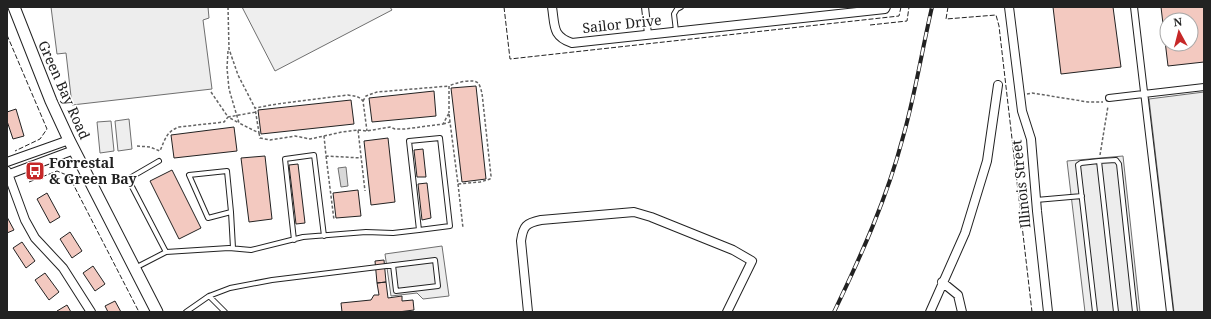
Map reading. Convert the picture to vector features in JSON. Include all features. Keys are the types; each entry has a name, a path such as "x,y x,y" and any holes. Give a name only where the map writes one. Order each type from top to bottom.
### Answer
{"main road":[{"name":"Green Bay Road","path":"14,7 51,101 156,312"}],"street":[{"name":"Sailor Drive","path":"552,7 556,33 562,39 572,43 877,10 885,9 886,7"},
{"path":"645,7 648,34"},
{"name":"Illinois Street","path":"1009,7 1022,111 1031,139 1048,312"},
{"path":"1134,7 1170,312"},
{"path":"930,312 965,233 987,161 998,85"},
{"path":"1109,100 1204,87"},
{"path":"7,162 72,145"},
{"path":"72,145 7,174 24,220 35,238 63,268 91,312"},
{"path":"528,312 521,241 522,230 530,222 634,212 733,250 752,261 727,312"},
{"path":"942,282 958,295 962,312"}],"lane":[{"path":"676,31 674,14 677,9 681,7"},
{"path":"134,268 166,252 233,248 251,250 303,237 366,232 393,233 419,230 450,226 440,138 410,141 419,230"},
{"path":"294,240 285,158 314,155 324,236"},
{"path":"1095,312 1078,165 1081,163 1116,160 1118,164 1136,312"},
{"path":"159,161 128,179 166,252"},
{"path":"1099,161 1116,312"},
{"path":"231,212 208,218 189,175 227,171 231,212 233,248"},
{"path":"1036,200 1082,196"},
{"path":"186,312 209,296 230,288 272,280 435,260 438,286 396,291 393,266"},
{"path":"209,296 225,312"}],"path":[{"path":"228,7 229,49 227,68 229,89 239,123"},
{"path":"229,49 238,75 255,108 260,138 270,140 295,136 310,139 358,130 367,131 390,127 394,129 405,129 450,122"},
{"path":"367,131 363,100 366,96 377,92 449,86 455,83 473,81 478,84 482,92 491,176 487,181 458,184"},
{"path":"449,86 449,113 462,228"},
{"path":"211,92 228,117 259,134"},
{"path":"1020,95 1032,93 1088,102 1109,100 1099,161"},
{"path":"255,108 348,96 363,100"},
{"path":"137,146 150,146 160,151 167,135 172,129 224,122 228,117 256,112"},
{"path":"444,124 449,113"},
{"path":"358,130 365,190"},
{"path":"324,136 334,220"},
{"path":"326,156 361,158"}],"shaded area":[{"path":"51,7 208,7 209,18 203,20 212,89 72,105 66,53 57,54"},
{"path":"242,7 390,7 392,10 275,71"},
{"path":"1204,92 1204,312 1174,312 1149,99"},
{"path":"129,119 132,149 118,151 115,121"},
{"path":"111,121 114,151 100,153 97,122"},
{"path":"1123,156 1140,312 1085,312 1067,161"},
{"path":"346,167 348,186 341,187 338,168"},
{"path":"442,246 449,296 423,299 417,293 391,296 385,254"}],"building":[{"path":"1053,7 1113,7 1121,67 1061,74"},
{"path":"1161,7 1204,7 1204,62 1168,66 1166,52 1199,52 1199,12 1162,12"},
{"path":"476,86 486,179 462,182 451,88"},
{"path":"434,91 436,116 372,122 369,98"},
{"path":"351,100 354,124 261,134 258,110"},
{"path":"16,109 24,136 13,139 7,121 7,112"},
{"path":"234,127 237,151 174,158 171,135"},
{"path":"388,138 395,202 371,205 364,141"},
{"path":"423,149 426,177 417,177 414,150"},
{"path":"265,156 272,219 249,222 241,158"},
{"path":"298,164 305,223 296,224 289,165"},
{"path":"172,170 201,228 179,239 150,181"},
{"path":"427,183 431,218 422,220 418,184"},
{"path":"358,190 361,216 336,218 333,193"},
{"path":"47,193 60,217 50,223 37,199"},
{"path":"7,217 14,230 7,233"},
{"path":"70,232 82,251 72,258 60,239"},
{"path":"22,242 35,261 26,268 13,248"},
{"path":"384,260 386,282 377,283 375,261"},
{"path":"93,266 105,284 95,291 83,273"},
{"path":"45,273 59,292 49,300 35,280"},
{"path":"386,282 388,298 402,296 402,301 413,300 414,310 398,312 342,312 341,303 371,300 374,295 379,295 377,283"},
{"path":"115,301 121,312 108,312 105,306"},
{"path":"67,305 71,312 57,311"}],"railway":[{"path":"834,312 873,226 897,160 911,105 932,7"}],"fence":[{"path":"504,7 510,59 899,16 901,7"},
{"path":"870,25 907,21 909,7"},
{"path":"948,7 946,19 996,15 999,26 1032,312"},
{"path":"7,35 47,129 40,139 15,151"},
{"path":"29,182 57,171 69,176 139,312"}],"place":[{"name":"Forrestal & Green Bay","path":"35,171"}]}
